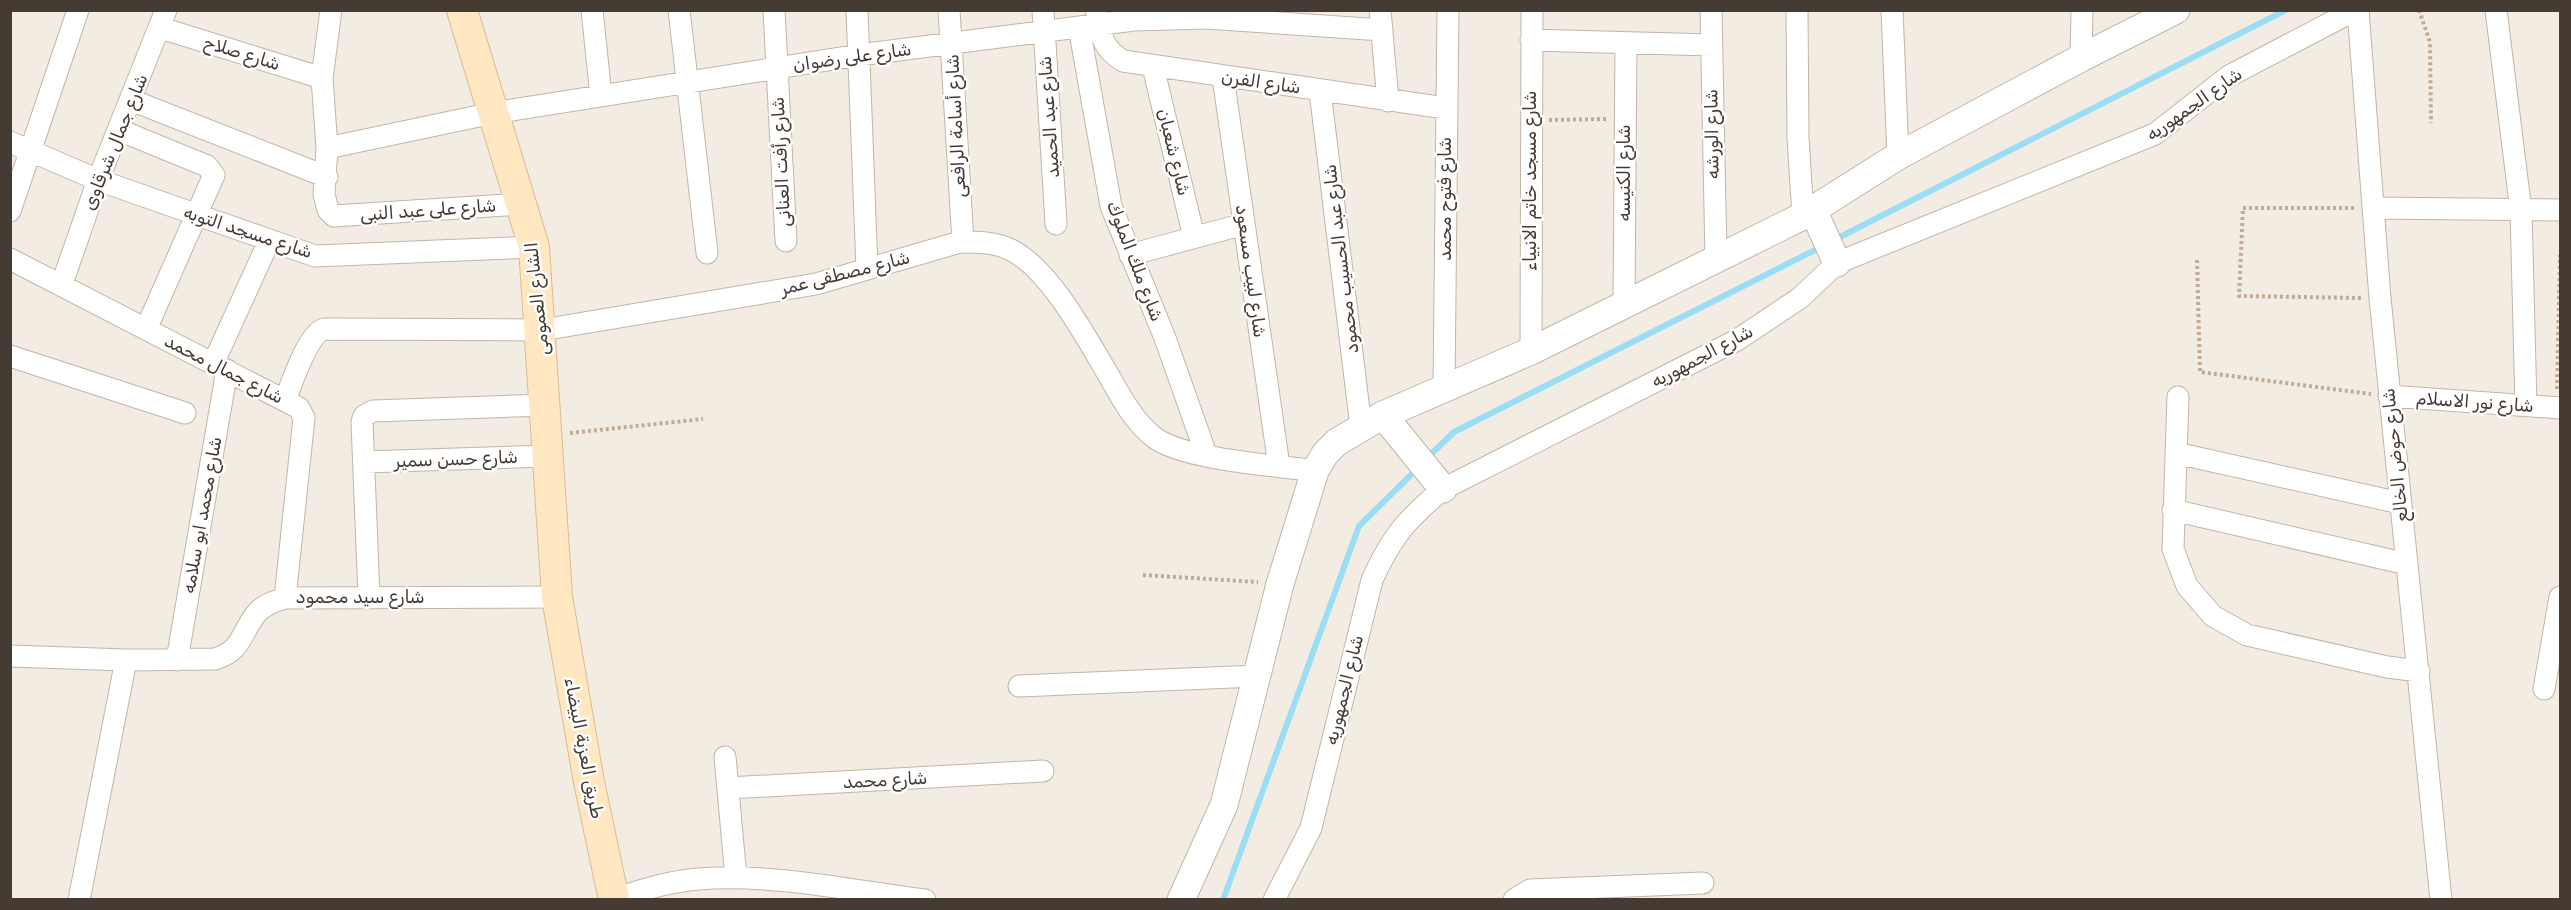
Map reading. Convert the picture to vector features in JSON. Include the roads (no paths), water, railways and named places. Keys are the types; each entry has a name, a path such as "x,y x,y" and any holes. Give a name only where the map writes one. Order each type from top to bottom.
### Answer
{"main road":[{"name":"الشارع العمومى","path":"462,10 534,247 542,330 557,597"},
{"name":"طريق العزبة البيضاء","path":"557,597 589,782 614,899"}],"street":[{"path":"10,211 78,10"},
{"path":"131,100 327,177 322,78 331,10"},
{"path":"592,10 601,96"},
{"path":"679,10 707,253"},
{"name":"شارع رأفت العنانى","path":"774,10 786,241"},
{"path":"857,10 867,269"},
{"name":"شارع أسامة الرافعى","path":"949,10 963,242"},
{"name":"شارع فتوح محمد","path":"1444,388 1445,108 1448,10"},
{"name":"شارع مسجد خاتم الانبياء","path":"1531,351 1532,10"},
{"name":"شارع الورشه","path":"1711,10 1716,258"},
{"path":"1797,10 1798,138 1812,216 1835,259"},
{"path":"1892,10 1898,156"},
{"path":"2081,57 2082,10"},
{"name":"شارع حوض الخالع","path":"2357,10 2389,396 2441,900"},
{"name":"شارع الجمهوريه","path":"1274,900 1311,828 1372,580 1388,544 1422,507 1437,481 1737,340 1800,298 1835,259 2147,138 2229,76 2357,10"},
{"path":"2496,10 2521,211 2526,405"},
{"path":"1181,900 1224,805 1280,584 1315,471 1325,454 1337,442 1381,426 1444,388 1531,351 1716,258 1812,216 1898,156 2081,57 2168,13"},
{"name":"شارع على رضوان","path":"327,148 494,113 859,55 951,43 1043,21 1206,18 1381,20"},
{"name":"شارع صلاح","path":"164,19 322,78"},
{"name":"شارع جمال شرقاوى","path":"65,274 98,180 164,19"},
{"path":"1381,20 1388,100"},
{"name":"شارع عبد الحميد","path":"1043,21 1056,224"},
{"name":"شارع الفرن","path":"1092,21 1113,55 1123,61 1445,108"},
{"name":"شارع ملك الملوك","path":"1092,21 1111,206 1165,338 1206,454"},
{"path":"1531,40 1711,45"},
{"name":"شارع الكنيسه","path":"1624,304 1626,43"},
{"name":"شارع شعبان","path":"1153,67 1194,237"},
{"name":"شارع لبيب مسعود","path":"1223,77 1279,466"},
{"name":"شارع عبد الحسيب محمود","path":"1320,91 1381,426"},
{"path":"119,130 210,168 215,180 146,329"},
{"name":"شارع مسجد التوبه","path":"10,142 98,180 315,256 534,247"},
{"name":"شارع على عبد النبى","path":"327,177 325,202 334,216 521,204"},
{"path":"2373,208 2560,210"},
{"path":"1130,255 1244,224"},
{"name":"شارع محمد ابو سلامه","path":"177,660 220,367 269,241"},
{"name":"شارع مصطفى عمر","path":"285,400 310,341 317,331 324,329 542,330 816,284 963,242 985,242 1009,248 1030,262 1064,303 1130,413 1156,438 1186,450 1315,471"},
{"name":"شارع جمال محمد","path":"10,259 299,408 304,418 285,598"},
{"path":"10,356 185,413"},
{"name":"شارع نور الاسلام","path":"2389,396 2558,407"},
{"path":"2178,397 2173,510 2174,549 2187,586 2213,615 2247,635 2387,667 2419,671"},
{"path":"369,597 362,422 364,416 370,412 546,405"},
{"path":"1381,426 1437,481"},
{"name":"شارع حسن سمير","path":"364,462 549,446"},
{"path":"2176,453 2400,503"},
{"path":"2173,510 2407,564"},
{"name":"شارع سيد محمود","path":"10,656 215,660 229,655 241,642 256,613 268,604 285,598 557,597"},
{"path":"2544,689 2560,597"},
{"path":"80,900 126,660"},
{"path":"1018,686 1257,675"},
{"path":"725,757 736,878"},
{"name":"شارع محمد","path":"728,788 1043,771"},
{"path":"614,899 656,886 698,879 736,878 925,900"},
{"path":"1514,900 1530,890 1703,884"}],"waterway":[{"path":"1834,240 2286,10"},
{"path":"1426,459 1454,432 1823,246"},
{"path":"1223,900 1359,526 1417,469"}]}
